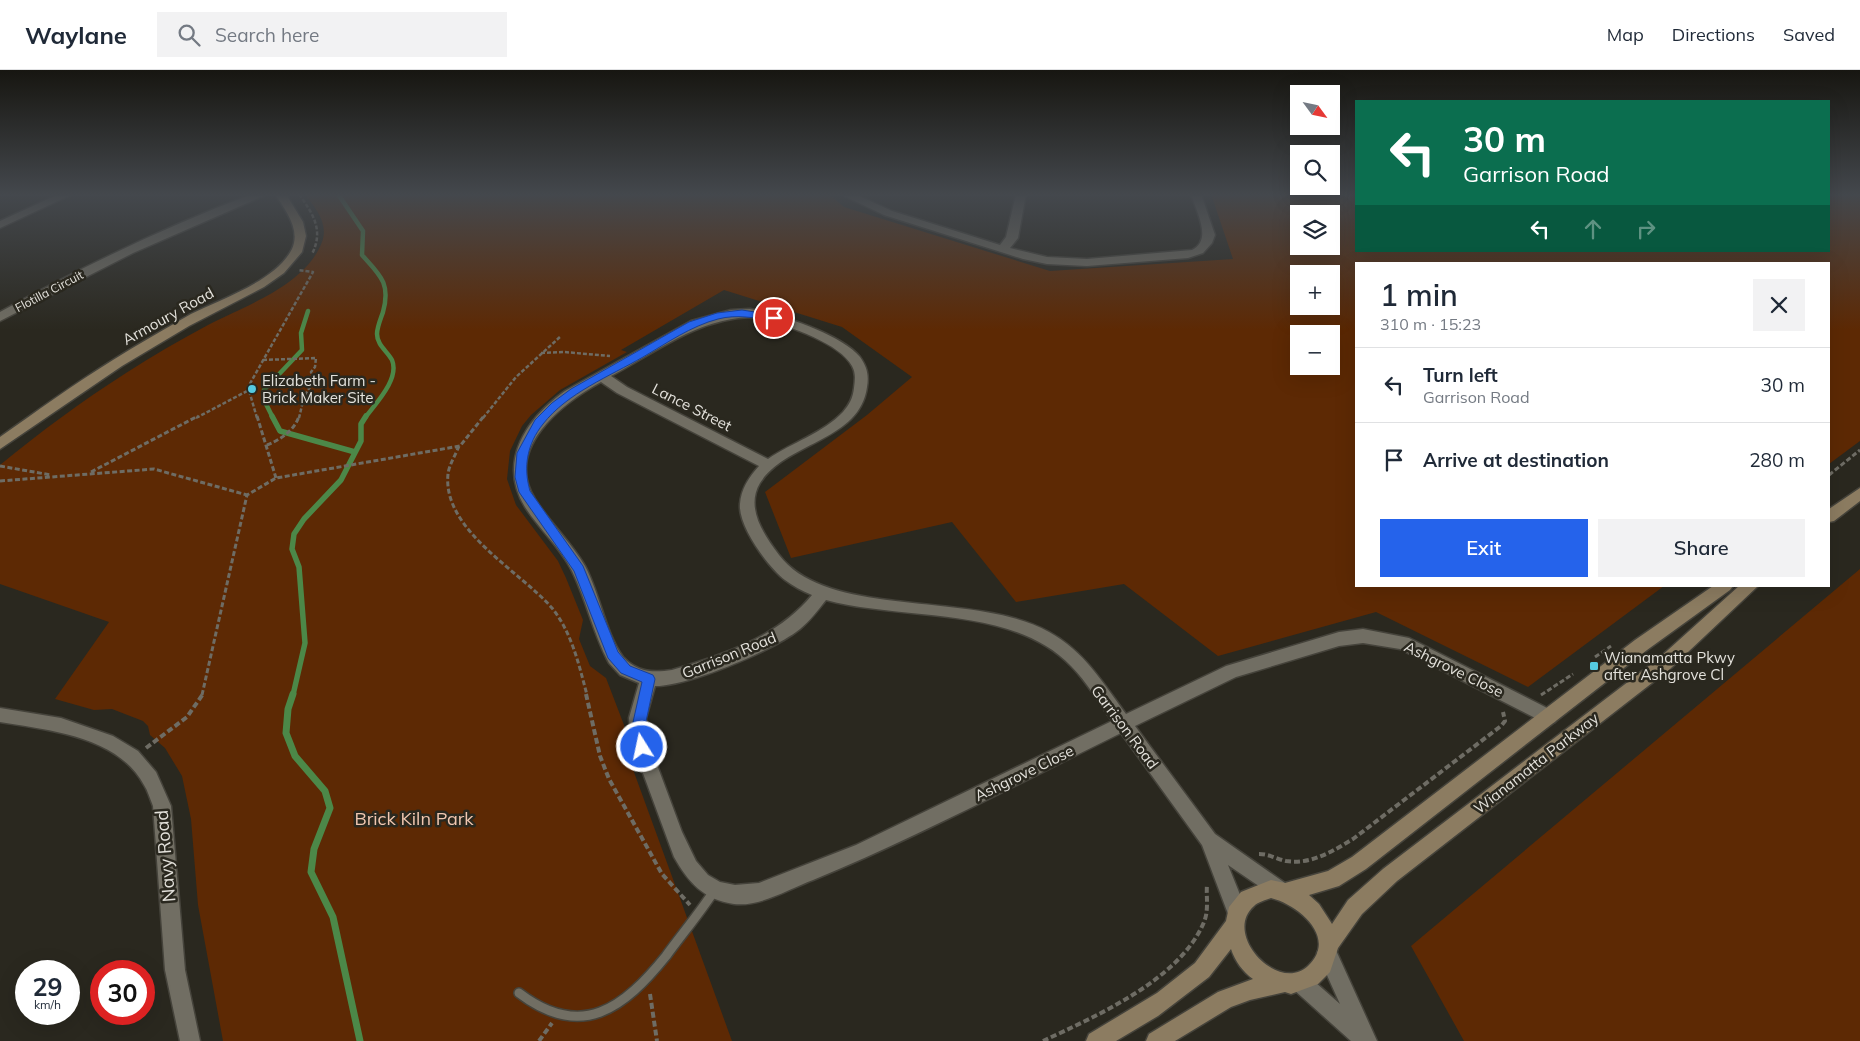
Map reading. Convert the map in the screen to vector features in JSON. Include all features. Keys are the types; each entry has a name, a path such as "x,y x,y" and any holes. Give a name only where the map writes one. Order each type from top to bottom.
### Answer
{"street":[{"name":"Flotilla Circuit","path":"0,317 122,254 157,239"},
{"name":"Armoury Road","path":"0,444 112,366 169,332 272,276 297,252 299,239"},
{"path":"972,239 1040,259 1070,262 1188,255 1204,248 1209,239"},
{"path":"1003,249 1011,239"},
{"name":"Garrison Road","path":"822,594 795,624 781,634 685,674 662,679 648,679 636,675 618,663 609,646 579,569 528,499 520,477 522,453 539,422 566,398 693,324 729,314 753,314 774,318 836,344 852,356 860,371 862,388 854,408 836,424 768,465 758,476 749,491 747,504 749,516 769,554 776,564 796,580 822,594 852,601 970,614 1026,626 1058,644 1078,662 1209,840 1235,919"},
{"name":"Lance Street","path":"602,376 622,390 768,465"},
{"path":"1830,516 1860,493"},
{"name":"Wianamatta Parkway","path":"1282,891 1332,879 1359,863 1550,717 1640,645 1724,587"},
{"name":"Wianamatta Parkway","path":"1328,950 1355,907 1390,875 1664,664 1749,587"},
{"name":"Ashgrove Close","path":"648,679 637,731 687,864 694,876 714,891 744,896 759,892 862,851 1232,672 1339,640 1363,636 1403,643 1550,717"},
{"name":"Navy Road","path":"0,716 61,725 106,741 132,757 150,778 162,806 175,970 190,1041"},
{"name":"Garrison Road","path":"1209,840 1282,891"},
{"path":"1096,1041 1138,1017 1181,988 1208,963 1235,919 1242,902 1260,891 1282,891 1308,905 1324,926 1328,950 1366,1041 1293,982 1263,975 1253,967 1239,948 1235,919"},
{"path":"1156,1041 1225,999 1250,990 1293,982 1318,972 1324,964 1328,950"}],"lane":[{"path":"519,994 534,1006 558,1014 589,1018 618,1008 636,993 701,912 714,891"}],"path":[{"path":"276,478 248,390 249,383 313,272 298,270"},
{"path":"561,336 540,353 489,408 452,457 447,475 451,496 456,510 474,536 548,603 566,629 587,700 604,768 670,884 681,898 701,912"},
{"path":"540,353 582,352 614,357"},
{"path":"263,360 316,358 315,367 311,372 313,382 304,396 304,405 297,424 277,441 267,445"},
{"path":"88,474 248,390"},
{"path":"0,481 154,469 247,495 276,478 460,446"},
{"path":"1830,475 1860,450"},
{"path":"0,466 57,476"},
{"path":"151,744 188,717 196,708 204,692 247,495"},
{"path":"1256,857 1260,853 1287,861 1300,862 1316,859 1353,839 1501,726 1505,721 1501,708 1503,705"},
{"path":"1043,1041 1111,1007 1180,958 1192,946 1205,921 1208,903 1206,884 1215,883"},
{"path":"648,978 657,1041"},
{"path":"540,1041 558,1014"}],"green space":[{"name":"Brick Kiln Park","path":"323,239 948,239 1050,271 1233,259 1226,239 1290,239 1290,255 1340,255 1340,239 1355,239 1355,252 1830,252 1830,239 1860,239 1860,441 1830,463 1830,262 1355,262 1355,587 1663,587 1528,687 1376,612 1218,656 1124,584 1016,602 952,522 791,558 765,492 867,415 912,377 842,327 724,290 621,350 627,352 560,390 531,415 522,426 510,451 507,479 516,505 558,561 583,620 579,639 590,666 606,678 624,725 627,753 732,1041 223,1041 198,905 191,819 182,776 165,748 150,735 148,726 143,721 112,709 94,710 55,699 109,622 0,584 0,465 61,417 93,395 166,348 273,292 302,271 314,257"},
{"path":"1860,569 1860,1041 1464,1041 1411,946"}],"waterway":[{"path":"363,239 362,255 379,274 385,286 385,302 378,326 377,338 392,360 394,367 390,383 365,418"},
{"path":"272,416 264,400 264,390 302,350 301,333 308,311"},
{"path":"272,416 280,431 355,452"},
{"path":"293,695 305,643 299,567 292,549 294,534 304,519 341,480 361,441 361,424 366,416"},
{"path":"293,694 288,709 286,733 295,756 325,791 330,808 314,849 311,872 333,917 360,1041"}],"place":[{"name":"Elizabeth Farm - Brick Maker Site","path":"252,389"},
{"name":"Wianamatta Pkwy after Ashgrove Cl","path":"1594,666"}],"route":[{"path":"642,747 637,731 648,679 626,670 613,655 579,569 524,492 520,477 522,453 539,422 555,405 693,324 717,316 742,313 774,318"}]}
